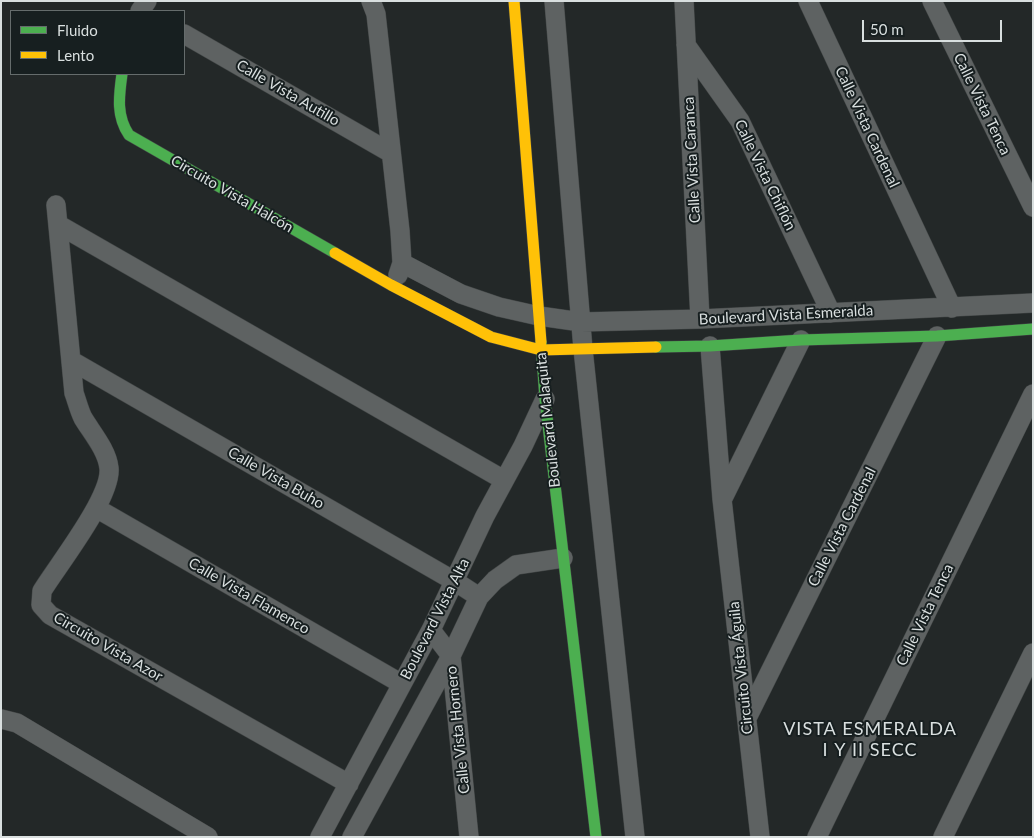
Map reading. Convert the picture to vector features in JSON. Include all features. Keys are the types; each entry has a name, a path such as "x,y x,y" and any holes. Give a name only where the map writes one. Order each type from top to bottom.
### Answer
{"street":[{"path":"371,1 376,14 402,262 398,275 391,285"},
{"name":"Boulevard Malaquita","path":"514,1 545,400 596,837"},
{"path":"554,1 583,349 635,837"},
{"name":"Calle Vista Caranca","path":"684,1 700,319"},
{"name":"Calle Vista Cardenal","path":"808,1 952,308"},
{"name":"Calle Vista Tenca","path":"932,1 1033,207"},
{"name":"Calle Vista Autillo","path":"185,35 391,153"},
{"name":"Calle Vista Chiflón","path":"686,44 740,121 831,313"},
{"name":"Circuito Vista Halcón","path":"122,75 119,93 119,116 123,127 129,135 391,285 491,337 541,350"},
{"name":"Circuito Vista Azor","path":"56,205 74,392 82,415 104,452 109,469 107,482 96,508 42,591 41,605 50,615 349,784"},
{"path":"59,225 504,480"},
{"path":"402,262 461,294 499,307 539,316"},
{"name":"Boulevard Vista Esmeralda","path":"539,316 581,322 700,319 1033,303"},
{"name":"Boulevard Vista Esmeralda","path":"541,350 710,346 801,340 937,336 1033,329"},
{"name":"Calle Vista Cardenal","path":"746,718 937,336"},
{"path":"722,499 801,340"},
{"name":"Circuito Vista Águila","path":"710,346 722,499 760,837"},
{"name":"Calle Vista Buho","path":"72,361 479,597"},
{"name":"Calle Vista Tenca","path":"817,837 1033,394"},
{"name":"Boulevard Vista Alta","path":"320,837 456,582 504,480 545,400"},
{"name":"Calle Vista Flamenco","path":"96,508 402,684"},
{"name":"Boulevard Vista Alta","path":"352,837 451,656 479,597 495,580 516,565 564,558"},
{"name":"Calle Vista Hornero","path":"431,630 451,656 469,837"},
{"path":"943,837 1033,653"},
{"path":"1,719 17,723 208,837"}],"traffic: fast":[{"path":"122,75 119,98 120,113 129,135 335,253"},
{"path":"656,347 937,336 1033,329"},
{"path":"541,342 545,399 596,837"}],"traffic: slow":[{"path":"514,1 541,342"},
{"path":"335,253 391,285 491,337 541,350 656,347"}],"district":[{"name":"VISTA ESMERALDA I Y II SECC","path":"870,740"}]}
